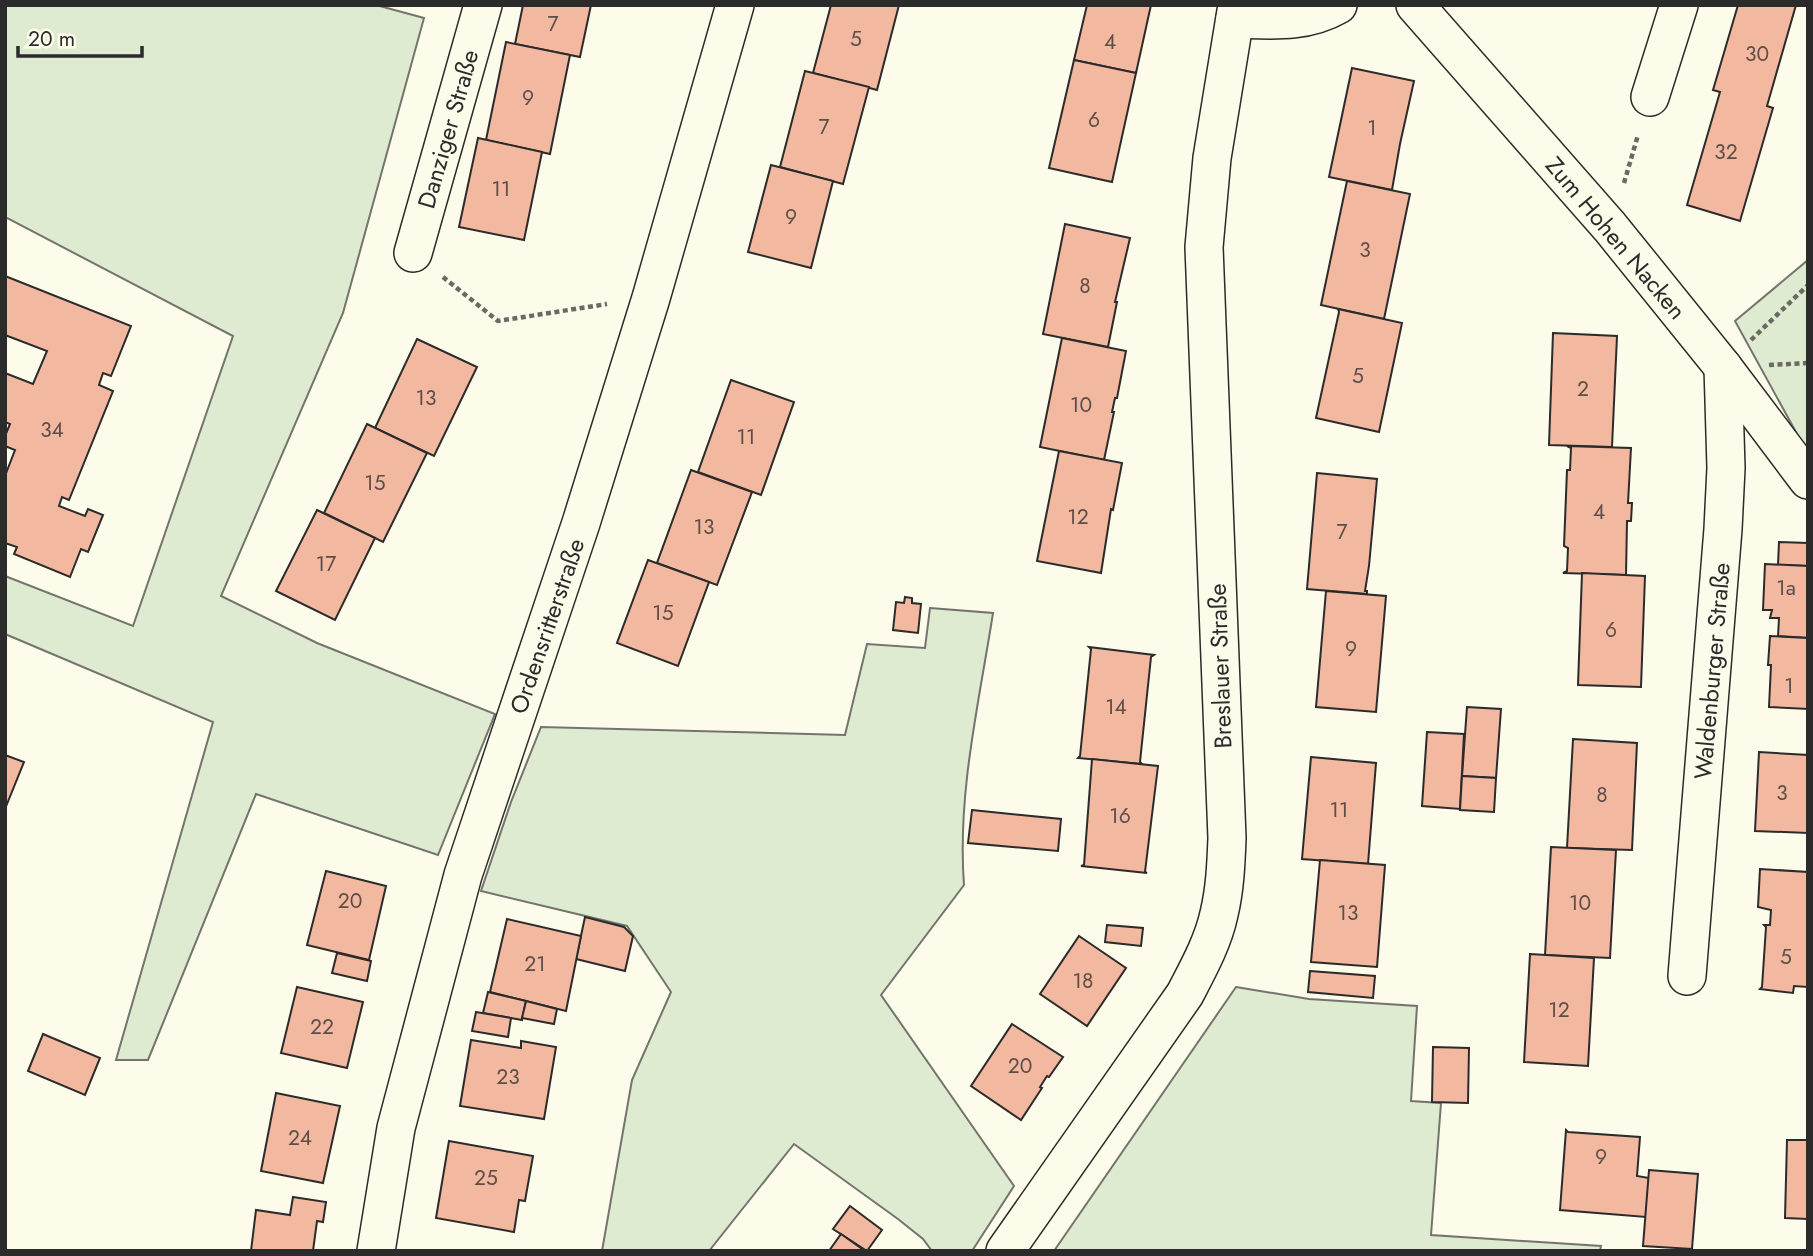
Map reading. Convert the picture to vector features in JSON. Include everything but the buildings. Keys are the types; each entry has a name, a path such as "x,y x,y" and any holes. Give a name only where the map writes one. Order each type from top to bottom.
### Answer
{"street":[{"name":"Danziger Straße","path":"413,253 483,5"},
{"name":"Ordensritterstraße","path":"376,1251 396,1128 463,875 581,523 651,298 735,5"},
{"name":"Breslauer Straße","path":"1005,1251 1185,994 1203,958 1219,916 1227,838 1204,247 1212,158 1236,12 1301,19 1338,5"},
{"name":"Zum Hohen Nacken","path":"1415,5 1610,228 1723,367 1808,480"},
{"path":"1650,97 1679,5"},
{"name":"Waldenburger Straße","path":"1687,975 1723,529 1726,468 1723,367"}],"path":[{"path":"1610,228 1650,97"},
{"path":"413,253 499,321 651,298"},
{"path":"1723,367 1808,285"}],"green space":[{"path":"5,5 376,5 424,18 343,313 221,596 317,643 495,714 438,855 256,794 148,1060 116,1060 213,722 5,634 5,576 133,626 233,336 5,217"},
{"path":"1808,260 1808,454 1735,321"},
{"path":"930,608 993,613 966,783 964,885 881,995 1014,1186 972,1251 932,1251 923,1239 898,1219 794,1144 709,1251 602,1251 632,1080 671,992 627,926 481,891 511,802 541,727 845,735 867,644 925,648"},
{"path":"1236,987 1309,999 1417,1006 1411,1101 1441,1103 1431,1235 1601,1246 1600,1251 1054,1251"}]}
